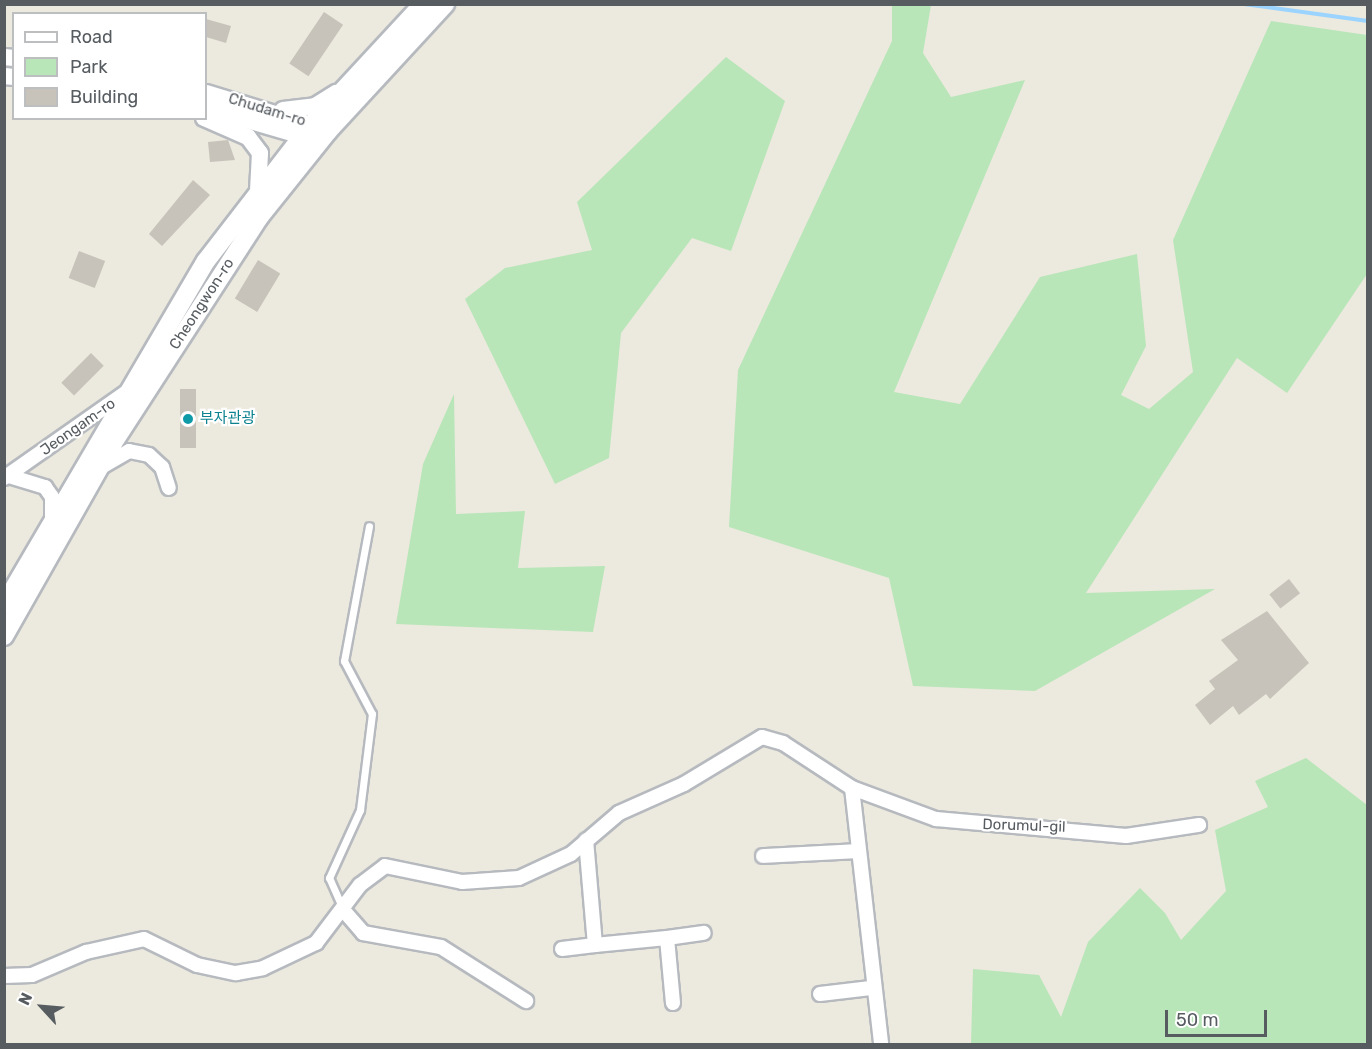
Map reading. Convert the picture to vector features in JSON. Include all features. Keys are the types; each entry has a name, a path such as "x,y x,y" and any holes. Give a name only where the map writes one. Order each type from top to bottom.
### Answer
{"main road":[{"name":"Cheongwon-ro","path":"4,636 98,469 345,87 423,4"},
{"name":"Cheongwon-ro","path":"4,605 206,261 258,192 445,4"}],"street":[{"path":"254,106 296,111 345,87"},
{"name":"Chudam-ro","path":"207,93 254,106 315,133"},
{"name":"Chudam-ro","path":"207,108 315,133"},
{"path":"207,119 248,137 260,153 258,192"},
{"name":"Jeongam-ro","path":"7,477 129,391 153,381"},
{"path":"98,469 129,451 149,455 162,466 169,488"},
{"path":"7,477 45,487 52,497 52,522"},
{"name":"Dorumul-gil","path":"4,976 32,975 86,951 144,939 197,965 236,973 316,944 345,912 360,885 385,866 462,882 490,882 519,878 571,854 619,813 684,784 762,737 783,743 852,788 936,819 993,827 1093,829 1126,836 1199,825"},
{"path":"852,788 871,988 880,1044"},
{"path":"586,840 595,945"},
{"path":"763,856 857,851"},
{"path":"345,912 363,933 441,947 526,1001"},
{"path":"562,949 704,933"},
{"path":"667,938 673,1003"},
{"path":"820,994 871,988"}],"lane":[{"path":"345,912 329,878 360,810 372,714 344,661 369,526"}],"green space":[{"path":"892,5 931,5 923,53 951,97 1025,80 894,392 960,404 1040,277 1137,254 1146,346 1121,395 1149,409 1193,372 1173,240 1271,21 1367,35 1367,274 1287,393 1237,358 1086,593 1215,589 1035,691 913,686 889,578 729,527 738,370 892,41"},
{"path":"726,57 785,101 731,251 692,238 621,333 609,458 555,484 465,299 505,268 592,250 577,202"},
{"path":"454,394 456,514 525,511 518,568 605,566 593,632 396,624 423,464"},
{"path":"1306,758 1367,805 1367,1044 971,1044 973,969 1039,975 1061,1017 1088,942 1140,888 1165,913 1181,940 1226,891 1215,830 1268,807 1255,781"}],"building":[{"path":"324,12 343,25 308,76 289,63"},
{"path":"207,19 231,26 226,43 207,37"},
{"path":"228,140 235,160 210,162 208,142"},
{"path":"193,180 210,195 162,246 149,234"},
{"path":"79,251 105,261 95,288 69,278"},
{"path":"258,260 280,273 257,312 235,299"},
{"path":"91,353 104,366 74,395 61,383"},
{"name":"부자관광","path":"180,389 196,389 196,448 180,448"},
{"path":"1289,579 1300,593 1280,609 1269,594"},
{"path":"1267,611 1309,663 1270,699 1266,694 1239,715 1233,706 1210,725 1195,705 1215,689 1209,681 1238,660 1221,640"}],"waterway":[{"path":"1244,4 1368,21"}],"place":[{"name":"부자관광","path":"188,419"}]}
